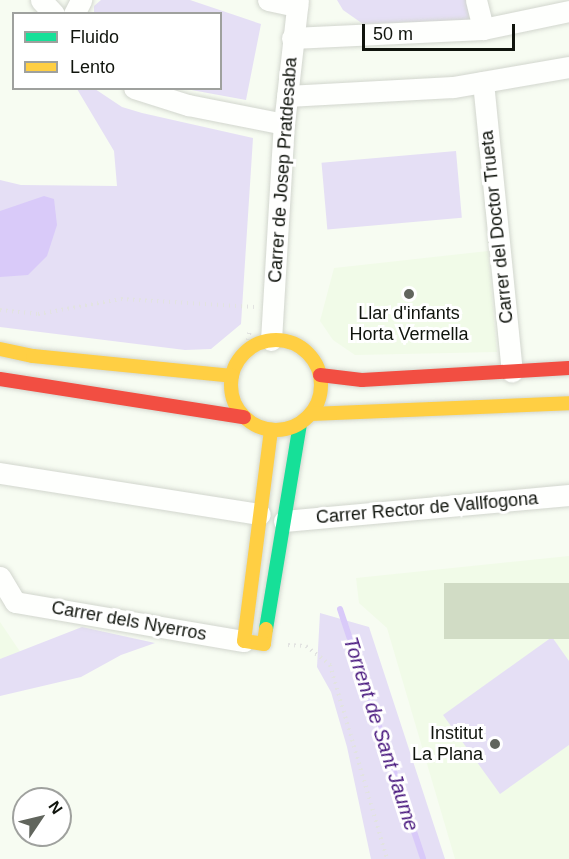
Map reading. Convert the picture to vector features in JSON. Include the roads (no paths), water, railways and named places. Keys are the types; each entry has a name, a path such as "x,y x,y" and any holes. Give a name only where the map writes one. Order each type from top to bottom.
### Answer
{"street":[{"path":"40,0 52,12"},
{"path":"268,0 298,3"},
{"path":"476,0 483,29"},
{"name":"Carrer de Josep Pratdesaba","path":"272,340 284,123 292,38 298,3"},
{"path":"292,38 483,29 569,11"},
{"path":"287,96 453,87 569,67"},
{"name":"Carrer del Doctor Trueta","path":"483,82 512,372"},
{"path":"140,90 188,105 284,123"},
{"path":"0,379 244,417 271,430 300,424 311,414 320,395 320,375 302,348 272,340 246,352 232,376 233,398 244,417"},
{"path":"0,349 33,356 232,376"},
{"path":"320,375 362,380 569,368"},
{"path":"311,414 569,403"},
{"path":"254,642 284,521 300,424"},
{"path":"254,642 260,514 271,430"},
{"path":"0,474 260,514"},
{"name":"Carrer Rector de Vallfogona","path":"284,521 569,495"},
{"name":"Carrer dels Nyerros","path":"0,577 15,602 254,642"}],"waterway":[{"name":"Torrent de Sant Jaume","path":"340,609 423,859"}],"place":[{"name":"Llar d'infants Horta Vermella","path":"409,294"},
{"name":"Institut La Plana","path":"495,744"}]}
